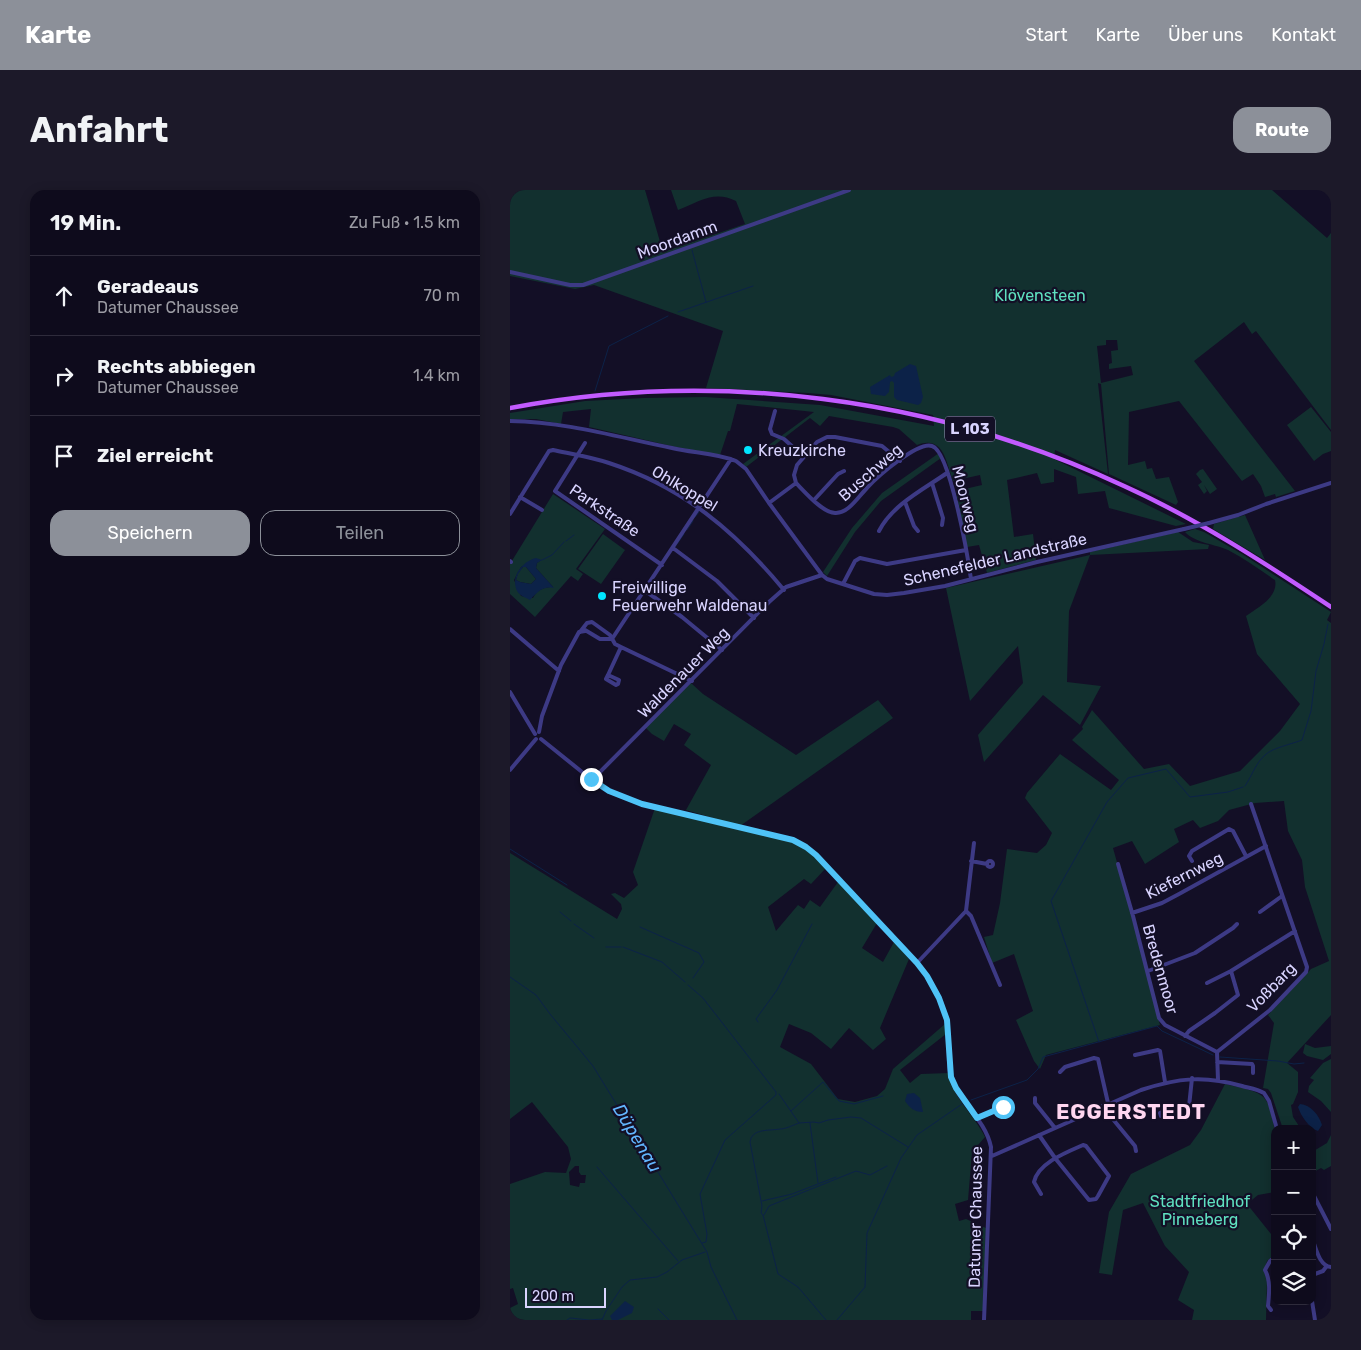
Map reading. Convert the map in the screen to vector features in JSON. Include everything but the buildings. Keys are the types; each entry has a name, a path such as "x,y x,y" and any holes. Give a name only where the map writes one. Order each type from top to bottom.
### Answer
{"main road":[{"name":"L 103","path":"510,406 620,393 714,391 830,400 926,417 998,437 1059,458 1123,485 1226,540 1331,607"}],"street":[{"name":"Moordamm","path":"510,272 566,284 583,285 849,190"},
{"path":"775,411 770,429 772,434 784,439 804,457"},
{"path":"510,421 536,421 593,430 655,445 731,459 746,469 822,575"},
{"path":"769,503 796,483 794,470 820,440 830,436 882,446 900,461"},
{"name":"Parkstraße","path":"585,443 556,489 557,493 662,565"},
{"name":"Buschweg","path":"796,483 828,512 843,512 871,483 925,445 938,448 942,455"},
{"name":"Ohlkoppel","path":"520,497 549,451 553,450 609,463 678,494 699,508 737,539 784,590"},
{"name":"Moorweg","path":"942,455 959,512 971,579"},
{"path":"612,639 731,459"},
{"name":"Buschweg","path":"814,500 838,474 844,471"},
{"path":"879,531 890,513 947,473"},
{"name":"Schenefelder Landstraße","path":"822,575 827,579 874,594 887,596 945,586 1209,523 1331,483"},
{"path":"932,484 943,518 942,525"},
{"path":"510,514 520,497 542,510"},
{"path":"905,502 914,526 918,531"},
{"path":"673,548 717,581 754,618"},
{"path":"844,584 855,561 860,558 887,564 966,550"},
{"name":"Waldenauer Weg","path":"592,780 784,590 822,575"},
{"path":"644,590 682,617 722,650"},
{"path":"510,770 536,739 542,716 559,671 571,646 587,623 592,622 610,635 615,644 692,681"},
{"path":"510,630 559,671"},
{"path":"583,630 600,639 612,639"},
{"path":"608,675 621,647"},
{"path":"510,692 537,733 542,735 541,739 536,739"},
{"name":"Datumer Chaussee","path":"541,739 592,780 609,791 642,804 793,840 806,847 917,963 935,990 945,1013 951,1077 956,1088 988,1136 992,1156 984,1320"},
{"name":"Voßbarg","path":"1217,1052 1270,1010 1306,972 1307,968 1251,804"},
{"name":"Kiefernweg","path":"1192,861 1190,856 1192,850 1229,829 1233,831 1246,856"},
{"path":"917,963 966,910 974,843"},
{"name":"Kiefernweg","path":"1132,913 1173,897 1266,846"},
{"path":"972,861 987,864"},
{"name":"Bredenmoor","path":"1118,864 1159,1018 1165,1025 1217,1052"},
{"path":"1260,912 1282,896"},
{"path":"966,910 972,916 1000,985"},
{"path":"1148,971 1195,953 1237,924"},
{"path":"1208,983 1295,932"},
{"path":"1185,1036 1238,994 1231,971"},
{"path":"1134,1055 1160,1051 1165,1082"},
{"path":"1217,1052 1218,1080"},
{"path":"1060,1072 1065,1067 1094,1058 1098,1059 1108,1103"},
{"path":"1217,1062 1252,1064 1254,1066 1253,1073"},
{"path":"1170,1117 1184,1119 1188,1116 1192,1078"},
{"path":"992,1156 1141,1090 1165,1082 1192,1078 1218,1080 1264,1093 1269,1101 1276,1125"},
{"path":"1034,1098 1035,1103 1055,1128"},
{"path":"1102,1106 1135,1146 1136,1151"},
{"path":"977,1118 1003,1107"},
{"path":"1039,1135 1055,1158 1089,1200 1096,1199 1109,1176 1086,1146 1082,1144 1055,1158 1050,1161 1034,1179 1040,1194"},
{"path":"1316,1200 1331,1229"},
{"path":"1316,1248 1322,1263 1329,1267 1316,1274"},
{"path":"1271,1260 1266,1270 1269,1284 1268,1306 1271,1310"},
{"path":"1313,1305 1315,1320"}],"green space":[{"name":"Klövensteen","path":"510,190 645,190 663,252 745,224 736,201 721,197 707,198 678,210 671,190 1272,190 1327,238 1331,233 1331,430 1256,331 1252,334 1244,322 1194,361 1295,491 1276,497 1275,494 1265,497 1261,486 1253,474 1242,481 1179,401 1129,412 1128,465 1145,461 1147,469 1152,468 1156,479 1169,477 1178,502 1176,505 1109,474 1101,384 1098,383 1108,474 1055,450 1054,459 1186,524 1176,526 1109,508 1105,491 1078,494 1076,477 1054,469 1054,482 1041,484 1037,473 1007,480 1014,537 1033,534 1036,560 987,573 979,545 967,547 956,491 982,485 980,475 953,481 946,459 938,447 926,443 917,445 899,429 893,427 829,416 820,426 810,418 746,467 743,464 814,412 737,404 730,431 728,431 720,455 589,427 591,409 563,412 561,424 536,419 510,419 510,413 585,401 705,397 820,405 934,426 933,415 831,395 706,388 723,331 594,285 575,289 510,276","holes":["1106,340 1117,340 1118,350 1111,351 1112,363 1109,364 1109,369 1131,366 1133,375 1101,383 1097,346 1106,345"]},
{"path":"1311,407 1331,432 1331,451 1314,461 1287,425"},
{"path":"939,453 941,458 881,501 855,532 827,576 823,572 852,528 882,493"},
{"path":"1203,469 1217,489 1210,494 1204,485 1207,491 1204,494 1198,485 1202,482 1196,474"},
{"path":"553,494 605,529 576,569 583,574 578,581 571,576 535,617 510,594 510,564","holes":["541,560 537,563 536,568 553,587 542,589 533,598 521,596 514,580 521,567"]},
{"path":"1245,515 1265,560 1213,529 1214,524"},
{"path":"1195,529 1204,532 1242,554 1331,612 1327,620 1331,623 1331,1015 1287,1063 1298,1072 1298,1092 1291,1105 1293,1117 1298,1125 1282,1125 1271,1093 1268,1089 1263,1088 1274,1023 1268,1015 1311,969 1329,961 1305,887 1302,860 1288,831 1284,801 1255,803 1229,810 1218,821 1200,828 1193,820 1174,829 1179,842 1145,864 1132,841 1113,848 1160,1025 1046,1055 1040,1069 1034,1061 1016,1020 1033,1011 1014,954 992,963 984,937 993,935 1000,903 1007,849 1037,853 1046,845 1052,833 1025,798 1027,793 1060,754 1111,790 1119,780 1072,740 1083,729 1082,727 1092,710 1144,769 1169,764 1190,786 1240,771 1280,731 1300,704 1257,654 1246,616 1270,597 1274,592 1275,580 1228,550 1194,539 1185,532"},
{"path":"1178,532 1193,542 1209,545 1208,549 1090,555 1090,552"},
{"path":"603,534 625,550 601,584 578,569"},
{"path":"1090,555 1069,611 1067,682 1101,686 1080,725 1043,695 984,762 978,735 1023,683 1018,646 970,701 946,588"},
{"path":"523,567 526,567 536,579 531,584 516,580 518,573"},
{"path":"691,683 703,694 796,755 878,700 893,718 740,826 686,810 711,765 684,745 691,734 674,724 664,741 645,727"},
{"path":"655,808 793,841 816,856 826,868 811,884 804,879 768,907 776,931 798,905 804,909 810,900 820,907 838,882 877,923 862,948 883,962 894,942 909,959 880,1028 886,1039 873,1050 849,1028 831,1049 811,1033 789,1024 780,1047 811,1064 838,1099 855,1102 877,1096 885,1089 893,1069 945,1024 946,1034 900,1070 910,1083 921,1074 949,1073 950,1081 958,1097 985,1137 972,1152 968,1200 955,1204 959,1221 966,1219 986,1228 983,1311 971,1311 971,1320 510,1320 510,1308 518,1304 513,1288 510,1289 510,1184 545,1172 566,1173 571,1159 568,1147 532,1102 510,1119 510,853 617,919 622,909 621,904 611,894 615,893 624,898 638,885 633,872","holes":["575,1166 579,1166 581,1175 586,1175 585,1183 580,1183 579,1187 570,1185 569,1172"]},
{"path":"1305,1044 1315,1048 1331,1046 1331,1054 1323,1060 1307,1056 1303,1053"},
{"path":"1331,1059 1331,1112 1321,1101 1308,1092 1309,1086 1314,1080 1310,1078 1323,1063"},
{"name":"Stadtfriedhof Pinneberg","path":"1225,1084 1249,1090 1262,1096 1268,1103 1272,1114 1274,1125 1271,1125 1271,1193 1258,1195 1247,1204 1271,1234 1271,1258 1267,1261 1264,1271 1267,1280 1266,1320 1192,1320 1194,1310 1178,1300 1189,1272 1165,1246 1143,1203 1123,1210 1112,1275 1099,1273 1109,1212 1131,1174 1190,1145 1201,1130"},
{"path":"1331,1135 1331,1166 1324,1170 1321,1168 1316,1171 1316,1150 1327,1143"}],"water":[{"path":"910,364 916,366 923,397 921,403 918,405 897,400 894,397 894,383 892,381 890,382 889,392 885,396 871,394 870,387 890,375 891,377 894,376 895,373"},
{"path":"536,558 542,560 537,563 536,568 554,588 543,589 530,600 518,593 515,580 519,570 522,566","holes":["523,567 526,567 536,579 531,584 516,580"]},
{"path":"914,1093 920,1098 923,1112 912,1109 905,1101 907,1094"},
{"path":"1300,1104 1308,1106 1317,1114 1322,1125 1318,1131 1316,1130 1316,1125 1310,1125 1303,1118 1298,1107"},
{"path":"625,1301 634,1307 632,1313 618,1320 612,1320 610,1316"}],"waterway":[{"path":"692,250 706,302"},
{"path":"678,312 753,286"},
{"path":"595,391 609,346 668,316"},
{"path":"695,517 699,512"},
{"path":"687,530 693,521"},
{"path":"675,547 684,534"},
{"path":"566,541 574,535"},
{"path":"542,560 552,555 564,542"},
{"path":"1245,786 1256,766 1265,755 1277,748 1302,740 1311,711 1316,671 1328,624"},
{"path":"1099,1042 1051,901 1107,802 1128,778 1166,769 1190,797 1228,792 1243,787"},
{"path":"510,849 567,885"},
{"path":"560,912 571,921"},
{"path":"574,924 594,938"},
{"path":"758,1022 756,1019 777,990 812,924"},
{"path":"640,927 699,953 704,962 693,978"},
{"path":"606,947 621,947"},
{"path":"623,947 662,962 685,982"},
{"name":"Düpenau","path":"510,977 536,995 593,1066 707,1252 711,1267 737,1320"},
{"path":"688,985 703,998 776,1092 776,1095 725,1140 700,1194 707,1234 706,1242 702,1243"},
{"path":"971,1100 1027,1080 1038,1069 1043,1057 1157,1026 1162,1031 1213,1055"},
{"path":"1220,1057 1294,1064 1304,1063"},
{"path":"791,1111 823,1082 839,1101 854,1104 883,1096"},
{"path":"779,1094 799,1123 819,1123 851,1117 861,1118 908,1147"},
{"path":"837,1320 865,1287 867,1233 901,1158 917,1135 962,1104"},
{"path":"799,1123 785,1128 757,1132 750,1142 762,1206 761,1213 778,1274 798,1287 826,1320"},
{"path":"810,1123 818,1183"},
{"path":"764,1215 769,1206 856,1171 870,1175 887,1166"},
{"path":"597,1167 678,1261"},
{"path":"762,1201 792,1194 836,1177"},
{"path":"602,1320 622,1287 630,1280 657,1277 682,1260 705,1252"},
{"path":"658,1309 669,1320"},
{"path":"567,1320 570,1318 589,1320"},
{"path":"590,1320 602,1319"}],"place":[{"name":"Kreuzkirche","path":"748,450"},
{"name":"Freiwillige Feuerwehr Waldenau","path":"602,596"}],"district":[{"name":"EGGERSTEDT","path":"1131,1112"}],"route":[{"path":"591,779 609,791 642,804 793,840 806,847 816,855 924,971 939,998 947,1020 951,1077 956,1088 977,1118 1003,1107"}]}
